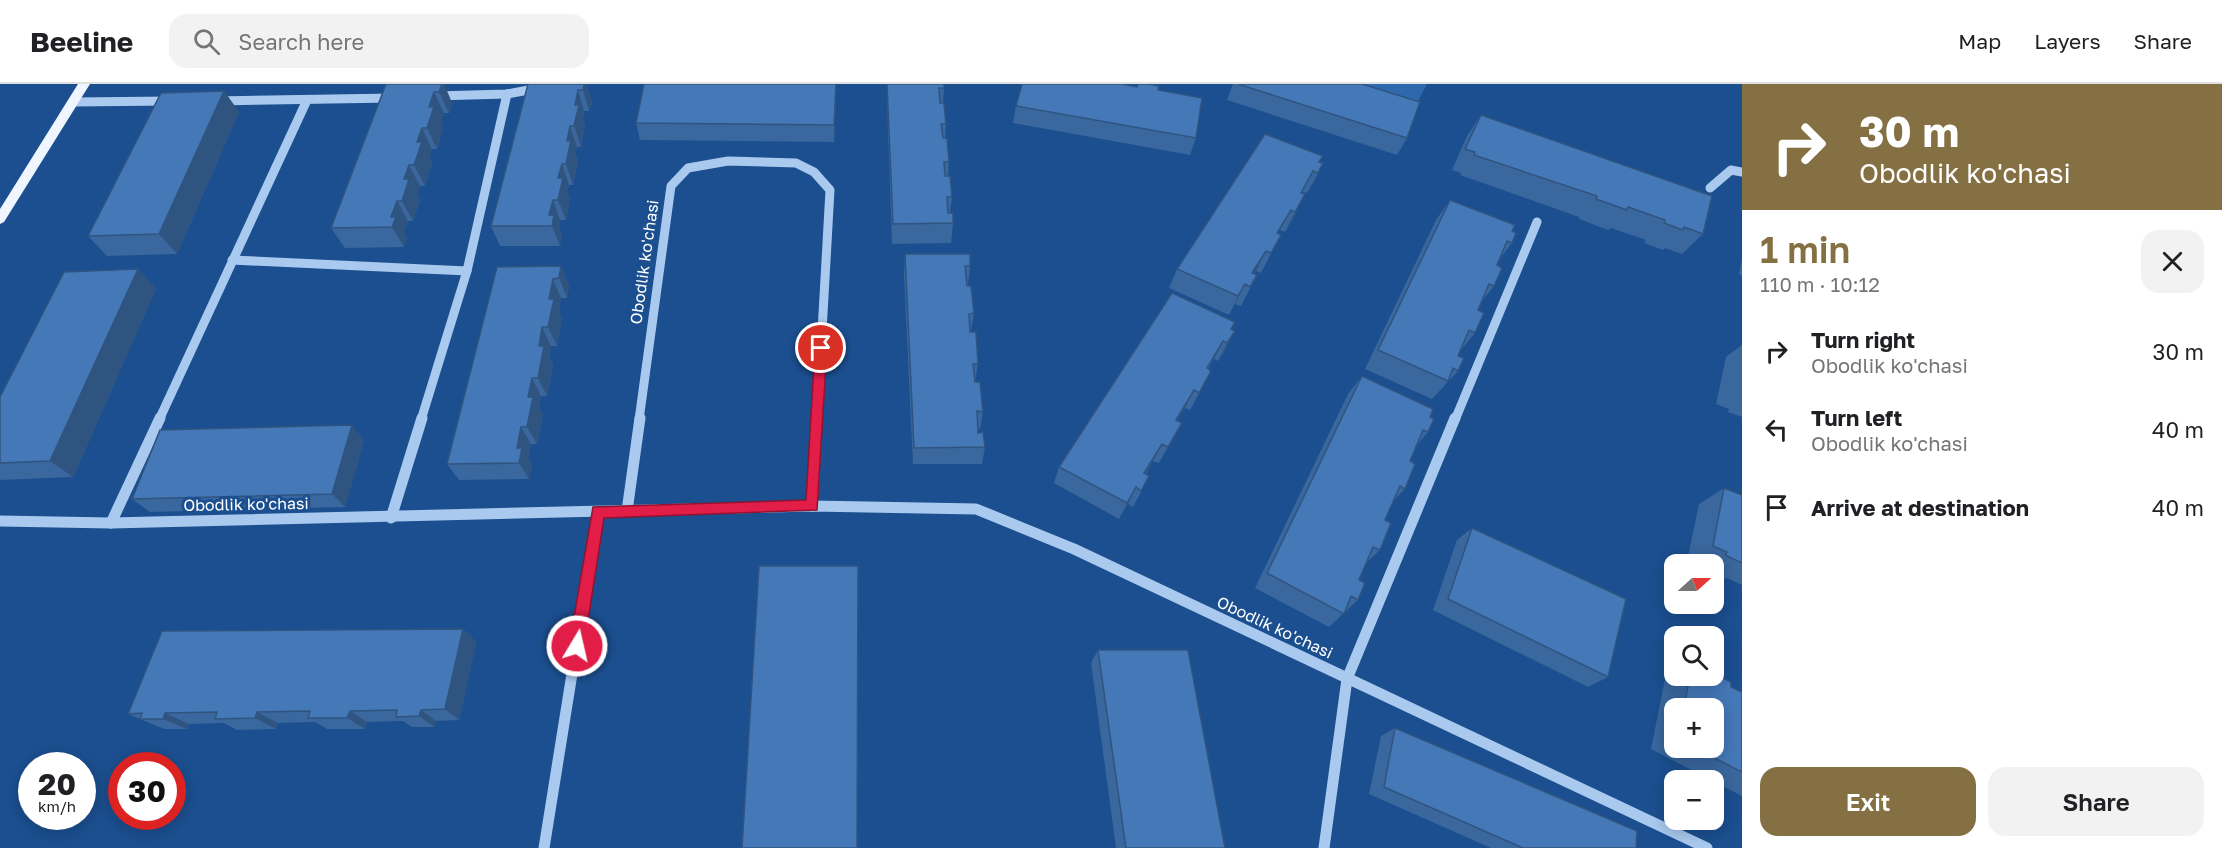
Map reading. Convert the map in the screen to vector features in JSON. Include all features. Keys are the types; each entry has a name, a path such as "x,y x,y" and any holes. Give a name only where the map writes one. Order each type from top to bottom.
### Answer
{"main road":[{"path":"1,215 84,84"}],"street":[{"path":"425,96 507,94 560,84"},
{"path":"392,518 467,271 507,94"},
{"path":"205,101 401,97"},
{"path":"111,523 307,100"},
{"path":"73,102 182,101"},
{"name":"Obodlik ko'chasi","path":"627,511 671,186 688,168 728,161 796,163 814,172 830,190 812,506"},
{"path":"1710,188 1731,170 1742,172"},
{"path":"1324,848 1347,679 1537,222"},
{"path":"232,260 467,271"},
{"name":"Obodlik ko'chasi","path":"0,521 111,523 392,518 812,506 976,509 1074,549 1707,848"},
{"path":"544,848 598,512"}],"shaded area":[{"path":"1337,84 1427,84 1413,111"}],"building":[{"path":"386,84 442,84 439,92 434,92 429,107 434,107 427,128 422,128 417,142 422,142 414,165 409,165 404,179 409,179 402,201 397,201 391,217 396,217 392,227 331,228"},
{"path":"528,84 584,84 583,90 578,90 575,105 579,105 574,126 570,126 567,141 571,140 566,164 562,164 558,178 563,178 558,200 553,200 549,215 554,215 552,226 491,226"},
{"path":"644,84 836,84 834,125 636,123"},
{"path":"887,84 944,84 944,88 939,88 940,103 944,103 946,124 941,124 943,138 947,138 949,162 944,162 945,176 950,176 952,197 947,197 948,213 953,213 953,223 893,224"},
{"path":"1022,84 1122,84 1137,87 1138,84 1149,84 1159,86 1158,90 1202,98 1196,138 1016,106"},
{"path":"1238,84 1362,84 1420,102 1407,138"},
{"path":"224,91 159,234 88,236 161,93"},
{"path":"1481,115 1712,196 1703,234 1684,227 1683,230 1664,223 1665,220 1628,207 1627,210 1596,199 1597,196 1474,155 1475,152 1465,149"},
{"path":"1265,134 1323,156 1319,162 1323,163 1318,173 1313,171 1301,193 1305,194 1295,212 1291,210 1277,233 1281,235 1271,253 1266,251 1252,273 1257,275 1250,287 1245,284 1238,296 1177,269"},
{"path":"1450,200 1515,225 1512,231 1516,233 1512,243 1507,241 1497,265 1502,268 1494,286 1489,284 1478,310 1484,313 1475,333 1469,330 1458,356 1464,358 1458,371 1453,368 1448,381 1378,350"},
{"path":"905,254 970,254 970,266 965,266 967,286 971,286 974,313 969,314 970,332 976,332 978,364 973,364 975,382 980,382 983,412 977,411 978,433 983,432 985,447 914,448"},
{"path":"561,266 559,278 553,279 549,299 554,299 548,327 542,327 539,346 544,346 538,378 532,378 528,397 533,397 527,427 521,427 517,448 522,448 519,463 447,464 497,267"},
{"path":"138,269 50,461 0,463 0,397 64,272"},
{"path":"1172,293 1235,322 1231,329 1235,331 1227,343 1223,341 1207,368 1211,371 1199,393 1194,390 1176,420 1182,423 1168,447 1162,444 1144,473 1149,476 1141,491 1136,487 1127,503 1059,467"},
{"path":"1362,376 1433,409 1430,417 1434,419 1428,432 1423,430 1410,461 1415,464 1405,489 1400,486 1385,520 1391,523 1380,550 1373,547 1359,580 1365,583 1358,600 1351,596 1344,614 1267,573"},
{"path":"352,425 332,494 132,499 160,430"},
{"path":"1724,488 1742,495 1742,563 1725,555 1727,552 1713,546"},
{"path":"1472,528 1626,599 1608,677 1448,599"},
{"path":"759,566 858,566 857,848 742,848"},
{"path":"463,629 445,709 421,710 419,716 396,717 397,710 350,711 347,718 308,718 310,711 257,712 255,718 215,719 217,712 165,713 163,719 140,719 142,713 128,714 162,631"},
{"path":"1098,650 1188,650 1225,848 1126,848"},
{"path":"1724,678 1731,682 1731,687 1742,692 1742,772 1715,758 1724,758 1724,698 1686,698 1688,686 1724,686"},
{"path":"1395,728 1637,831 1636,848 1523,848 1384,787"}],"route":[{"path":"577,646 598,512 812,506 821,348"}]}
